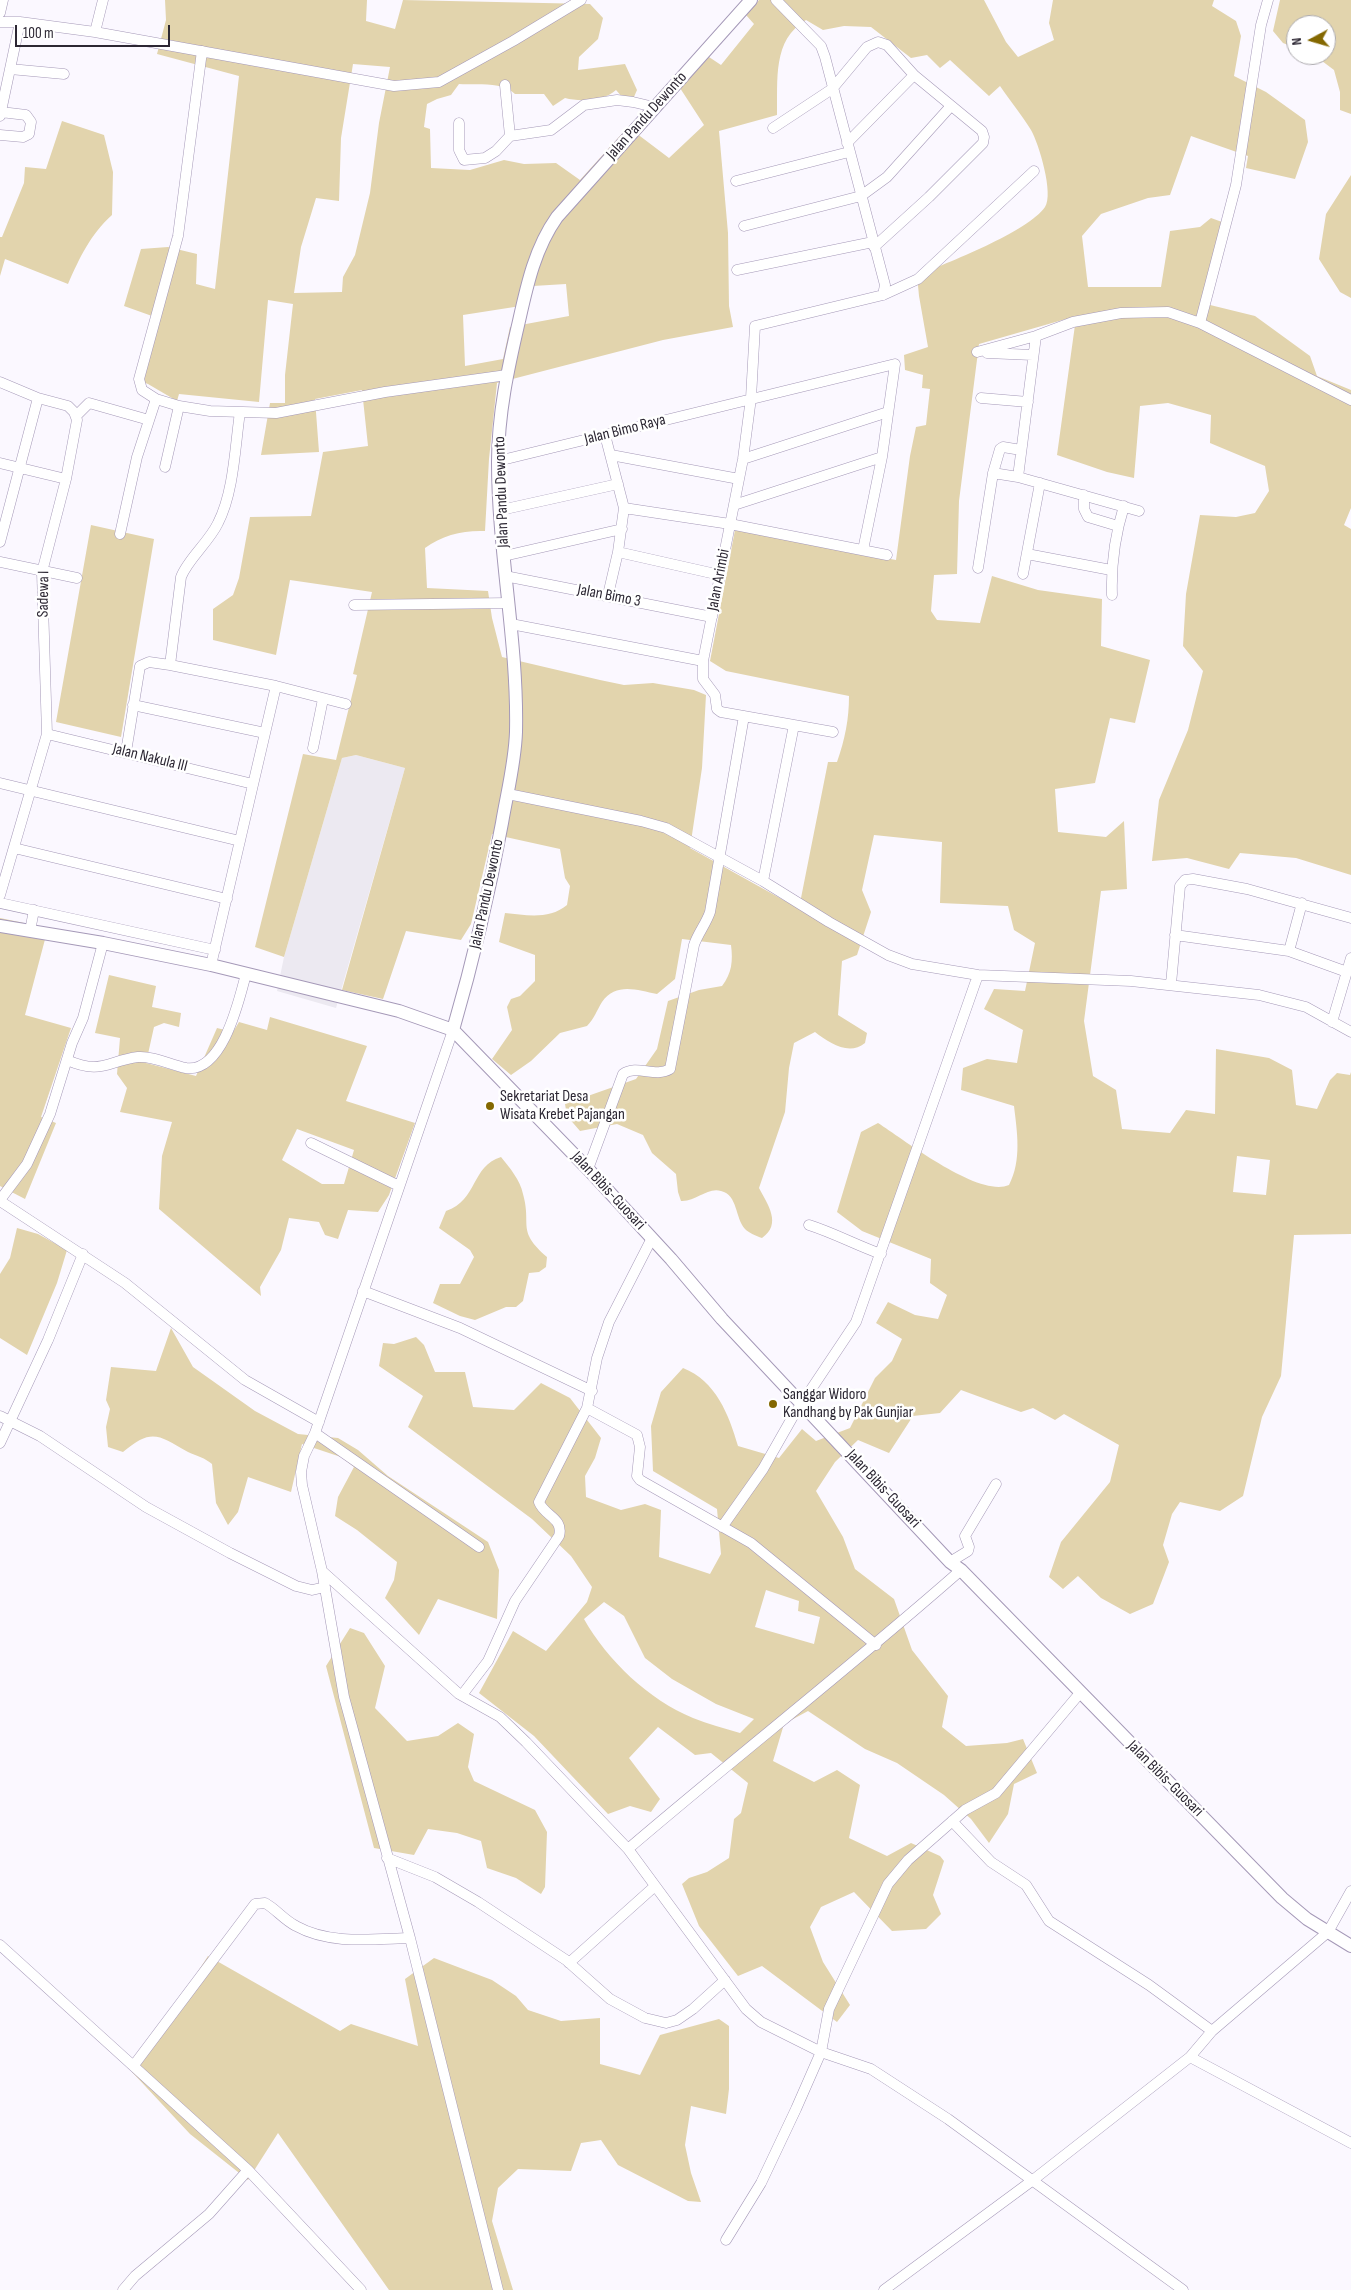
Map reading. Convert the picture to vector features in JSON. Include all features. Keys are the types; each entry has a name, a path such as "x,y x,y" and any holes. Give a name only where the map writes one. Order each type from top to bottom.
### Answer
{"street":[{"path":"0,13 3,0"},
{"path":"95,32 103,0"},
{"path":"0,22 20,22 95,32 394,86 439,82 513,41 581,0"},
{"name":"Jalan Pandu Dewonto","path":"452,1030 487,904 508,794 516,735 515,674 505,576 498,461 507,375 530,271 549,228 654,107 751,0"},
{"path":"776,0 821,46 885,285 883,295"},
{"path":"1200,323 1236,185 1261,25 1268,0"},
{"path":"0,135 25,137 29,134 31,122 26,115 0,114 20,22"},
{"path":"737,270 874,245 929,197 983,143 984,137 982,131 950,107 914,75 887,45 874,43 867,47 832,90 773,128"},
{"path":"202,51 178,236 139,379 142,390 156,399 179,406 210,411 276,413 386,392 507,375"},
{"path":"10,69 64,74"},
{"path":"736,181 848,147 914,75"},
{"path":"505,85 510,136"},
{"path":"459,123 459,150 462,158 467,161 485,158 496,151 510,136 551,130 580,108 596,103 633,102 654,107"},
{"path":"744,226 862,196 887,177 950,107"},
{"path":"883,295 918,279 1034,171"},
{"name":"Jalan Arimbi","path":"703,661 743,459 752,398 755,326 883,295"},
{"path":"1033,355 977,352 1036,336 1073,322 1129,312 1168,312 1200,323 1351,400"},
{"path":"1018,477 1036,336"},
{"name":"Jalan Bimo Raya","path":"498,461 895,364 888,412"},
{"path":"0,382 38,398 64,404 72,409 76,416 89,403 149,420"},
{"path":"0,542 4,515 20,468 38,398"},
{"path":"981,398 1028,402"},
{"path":"120,534 137,457 156,399"},
{"path":"165,467 179,406"},
{"path":"170,665 181,577 184,569 211,535 224,509 240,412"},
{"path":"743,459 888,412 882,457 864,550"},
{"name":"Sadewa I","path":"0,895 47,734 42,572 66,480 76,427 76,416"},
{"path":"605,435 624,508 622,530 608,596"},
{"path":"978,568 993,473 1000,449 1003,447 1021,450"},
{"path":"611,455 739,479"},
{"path":"734,505 882,457"},
{"path":"0,463 66,480"},
{"path":"993,473 1018,477 1139,510"},
{"path":"1023,574 1040,483"},
{"path":"501,510 618,484"},
{"path":"1084,495 1084,509 1088,517 1118,526"},
{"path":"1112,595 1112,570 1118,526 1124,506"},
{"path":"624,508 730,524 887,555"},
{"path":"504,556 622,530"},
{"path":"618,552 720,575"},
{"path":"1027,554 1112,570"},
{"path":"0,562 77,578"},
{"name":"Jalan Bimo 3","path":"505,576 712,617"},
{"path":"354,605 509,603"},
{"path":"510,624 703,661 703,679 715,694 718,710 832,732"},
{"path":"126,752 136,679 143,663 170,665 276,686 346,704"},
{"path":"211,965 276,686"},
{"path":"313,748 324,699"},
{"path":"133,705 265,733"},
{"path":"588,1169 622,1074 632,1070 660,1073 670,1069 694,945 698,932 707,921 744,716"},
{"path":"763,881 794,725"},
{"name":"Jalan Nakula III","path":"47,734 253,784"},
{"path":"0,783 240,841"},
{"path":"508,794 666,828 763,881 828,922 888,955 918,966 978,975 1172,984 1259,996 1306,1007 1351,1032"},
{"path":"14,848 227,899"},
{"path":"1172,984 1180,886 1182,882 1188,879 1247,889 1351,918"},
{"path":"0,902 215,950"},
{"path":"1289,951 1302,903"},
{"path":"30,931 34,910"},
{"path":"0,926 102,943 211,965 399,1011 452,1030 315,1434 304,1456 301,1472 322,1571 344,1697 410,1938 498,2290"},
{"path":"1175,935 1289,951 1347,972"},
{"path":"102,943 83,1018 50,1114 27,1164 0,1201 125,1283 245,1380 318,1422"},
{"path":"1332,1022 1351,958"},
{"path":"67,1060 89,1068 138,1057 153,1058 188,1068 201,1065 213,1056 233,1020 246,974"},
{"path":"722,1527 763,1469 802,1403 856,1322 978,975"},
{"name":"Jalan Bibis-Guosari","path":"452,1030 480,1056 588,1169 652,1238 722,1319 950,1562 961,1570 1282,1898 1328,1932 1351,1946"},
{"path":"311,1143 399,1186"},
{"path":"809,1225 838,1235 851,1243 881,1254"},
{"path":"462,1695 488,1661 515,1601 559,1536 560,1528 556,1520 543,1510 539,1502 587,1408 592,1391 597,1358 609,1322 652,1238"},
{"path":"0,1443 48,1340 83,1254"},
{"path":"363,1291 460,1328 592,1391"},
{"path":"587,1408 638,1435 640,1447 637,1476 640,1480 751,1543 876,1645"},
{"path":"0,1416 48,1442 146,1507 230,1553 296,1586 312,1590 325,1587"},
{"path":"315,1434 479,1547"},
{"path":"950,1562 968,1551 969,1547 965,1541 965,1536 996,1484"},
{"path":"628,1848 728,1764 876,1645 961,1570"},
{"path":"322,1571 462,1695 500,1717 628,1848 746,2009 760,2022 821,2052 871,2069 948,2119 1183,2290"},
{"path":"726,2240 761,2183 821,2052 829,2009 888,1884 908,1860 965,1810 996,1794 1080,1693"},
{"path":"952,1821 991,1862 1026,1885 1049,1921 1148,1985 1212,2031"},
{"path":"387,1858 435,1877 478,1902 536,1938 569,1963 610,1999 645,2018 666,2023 684,2016 725,1980"},
{"path":"569,1963 655,1886"},
{"path":"884,2290 1033,2180 1190,2057 1212,2031 1328,1932 1351,1891"},
{"path":"134,2065 256,1904 265,1903 298,1928 329,1937 346,1940 410,1938"},
{"path":"0,1945 248,2170 361,2290"},
{"path":"1190,2057 1351,2143"},
{"path":"123,2290 135,2276 209,2214 248,2170"}],"shaded area":[{"path":"165,0 367,0 366,21 395,29 403,0 590,4 603,18 598,39 579,57 578,70 625,64 637,90 630,106 616,90 611,94 592,100 565,98 553,106 544,94 515,94 496,85 459,84 451,95 427,104 424,127 430,129 431,168 470,170 504,160 524,164 556,163 580,180 628,127 669,158 704,125 680,88 709,57 721,65 754,24 746,15 759,0 984,0 1006,42 1018,57 1054,40 1049,23 1053,0 1214,0 1212,6 1236,21 1241,36 1234,76 1266,92 1305,120 1308,142 1295,179 1246,168 1248,156 1191,136 1170,195 1148,198 1101,214 1082,236 1088,287 1161,287 1170,231 1200,227 1211,218 1222,222 1202,303 1255,316 1310,356 1317,376 1351,390 1351,508 1344,525 1351,529 1351,875 1296,858 1240,853 1229,869 1187,858 1152,861 1159,800 1188,730 1203,671 1183,646 1186,594 1200,515 1236,517 1255,513 1269,491 1265,466 1210,443 1211,415 1168,403 1140,406 1134,478 1107,472 1057,455 1075,325 1066,319 979,344 959,501 957,574 934,575 931,611 937,620 980,623 992,576 1038,590 1102,599 1101,646 1150,660 1135,723 1110,718 1095,783 1055,789 1058,832 1106,837 1124,821 1127,889 1101,891 1084,1021 1093,1076 1116,1090 1122,1129 1170,1133 1186,1110 1215,1114 1216,1049 1269,1058 1292,1070 1296,1105 1317,1109 1330,1080 1337,1073 1350,1075 1351,1072 1351,1234 1294,1235 1281,1376 1262,1417 1243,1496 1220,1511 1180,1502 1172,1514 1163,1545 1169,1562 1153,1604 1130,1614 1101,1598 1078,1576 1063,1589 1049,1577 1061,1542 1110,1482 1119,1445 1064,1414 1055,1420 1033,1408 1021,1412 961,1390 940,1413 913,1416 889,1453 858,1440 835,1462 816,1491 843,1537 855,1569 894,1599 912,1650 948,1696 942,1727 966,1746 1007,1743 1023,1739 1037,1773 1014,1784 1008,1814 989,1843 971,1819 944,1795 897,1763 865,1749 808,1711 784,1724 773,1761 814,1782 837,1770 860,1785 849,1838 887,1856 911,1843 940,1856 944,1861 933,1895 941,1914 926,1929 892,1931 854,1892 821,1907 810,1927 823,1962 850,2005 837,2022 762,1966 738,1976 699,1926 682,1884 689,1878 707,1872 729,1858 734,1819 741,1813 748,1783 711,1753 695,1755 658,1727 629,1758 660,1799 651,1812 630,1806 608,1814 534,1736 479,1693 513,1631 546,1651 587,1602 592,1587 571,1556 532,1519 408,1427 423,1396 379,1366 383,1343 394,1344 416,1337 424,1345 435,1372 465,1372 473,1407 514,1410 541,1383 570,1398 601,1438 595,1458 585,1476 586,1497 621,1510 645,1504 661,1510 659,1557 710,1574 721,1554 717,1509 653,1471 651,1426 661,1392 683,1368 694,1374 713,1390 725,1411 738,1446 779,1458 802,1429 816,1441 850,1428 875,1378 892,1361 902,1339 876,1323 888,1302 915,1315 938,1319 947,1295 930,1283 931,1259 862,1231 837,1212 861,1132 878,1123 943,1166 962,1176 996,1187 1009,1185 1016,1166 1018,1146 1014,1106 961,1090 963,1068 987,1059 1017,1063 1023,1030 984,1009 994,989 1025,991 1035,943 1014,930 1008,906 940,903 942,842 874,835 862,890 871,912 857,955 842,961 838,1015 867,1033 865,1043 859,1047 846,1048 833,1044 815,1032 794,1043 789,1068 785,1112 759,1188 769,1208 772,1221 768,1233 762,1238 745,1229 731,1197 727,1193 716,1190 681,1201 676,1174 652,1153 643,1135 617,1124 580,1131 567,1116 565,1104 636,1079 657,1049 668,1001 699,990 722,986 731,967 731,945 682,939 675,979 657,994 627,989 614,992 602,1002 587,1026 560,1033 531,1061 511,1075 492,1059 512,1030 507,1007 511,999 520,996 535,981 535,955 499,942 505,913 545,915 553,913 567,905 570,886 565,878 560,849 492,834 471,924 461,940 406,931 383,999 342,990 405,768 356,755 342,758 284,957 255,947 303,754 336,760 357,675 353,674 372,592 290,580 276,655 213,640 213,609 233,595 239,578 250,517 311,516 323,452 368,446 362,390 315,399 319,452 261,455 270,403 285,403 285,375 293,304 268,300 259,402 179,394 177,401 148,384 134,379 152,316 124,306 141,249 168,247 197,254 196,284 215,289 239,76 157,54 166,20","holes":["806,20 823,30 844,26 871,27 911,58 927,55 940,68 950,60 989,96 1000,86 1031,130 1041,157 1048,191 1045,207 1022,226 986,246 917,275 928,347 904,355 905,370 923,375 922,388 930,389 926,425 916,427 910,456 896,560 735,530 710,661 726,671 849,696 844,737 837,762 828,762 801,898 796,907 690,848 702,768 706,695 694,690 653,683 624,685 502,657 492,618 488,591 427,588 425,548 454,534 469,531 485,531 489,459 497,383 663,340 733,327 729,306 728,233 719,131 777,115 779,62 787,38 795,28","353,64 390,67 379,123 370,193 355,255 343,277 342,292 294,293 301,247 316,198 339,201 341,138","566,284 569,316 510,327 503,359 465,366 463,315 527,305 533,286","1237,1156 1270,1160 1266,1195 1233,1192","766,1590 799,1601 798,1611 820,1617 814,1644 755,1627","604,1602 624,1616 645,1658 672,1679 716,1704 754,1719 740,1733 699,1720 677,1710 645,1690 617,1664 593,1634 584,1619"]},
{"path":"1280,0 1351,0 1351,114 1340,110 1340,92 1334,70 1327,65 1336,65 1336,15 1286,15 1286,44 1273,31"},
{"path":"62,121 104,135 113,172 112,215 98,230 81,256 68,284 5,259 0,276 0,237 2,237 24,183 25,167 46,169"},
{"path":"1351,175 1351,298 1340,292 1319,259 1326,214"},
{"path":"91,525 154,539 121,737 56,722"},
{"path":"356,755 405,768 336,1008 277,991 284,957 342,758"},
{"path":"0,918 48,928 25,1015 71,1028 41,1117 56,1123 25,1199 0,1186"},
{"path":"109,975 156,986 152,1007 181,1013 179,1027 164,1023 154,1027 146,1063 196,1076 217,1028 233,1032 239,1022 267,1030 270,1017 367,1046 346,1101 415,1123 389,1195 378,1212 348,1210 338,1239 325,1235 319,1222 289,1218 281,1250 260,1287 261,1296 159,1209 162,1156 172,1122 120,1112 127,1088 117,1074 120,1038 95,1033","holes":["297,1129 354,1150 344,1184 322,1184 282,1160"]},
{"path":"501,1157 520,1184 525,1205 528,1234 537,1248 547,1257 546,1267 539,1272 529,1273 523,1301 516,1307 506,1307 475,1320 460,1316 433,1303 440,1284 460,1284 474,1257 470,1250 439,1228 446,1211 464,1199 479,1175 491,1161"},
{"path":"17,1228 38,1234 67,1250 57,1283 27,1355 0,1338 0,1274 10,1258"},
{"path":"171,1328 193,1367 255,1411 298,1434 338,1438 358,1450 388,1476 488,1542 499,1570 497,1619 438,1599 419,1635 385,1598 394,1580 397,1562 357,1530 335,1516 338,1497 354,1467 341,1457 302,1444 291,1492 248,1477 238,1512 228,1525 216,1503 212,1464 209,1462 162,1438 148,1437 141,1439 123,1452 108,1447 106,1427 110,1409 106,1400 111,1367 156,1371"},
{"path":"350,1628 364,1633 385,1666 375,1708 407,1741 438,1736 458,1723 474,1734 468,1767 474,1781 535,1810 547,1832 545,1887 541,1894 516,1878 487,1868 481,1841 457,1833 428,1829 414,1855 374,1848 326,1666"},
{"path":"208,1956 340,2031 351,2024 418,2046 405,1979 434,1958 492,1980 516,1996 528,2010 561,2021 600,2018 600,2064 640,2075 660,2035 719,2019 729,2026 729,2089 726,2114 691,2106 685,2145 691,2173 701,2202 688,2201 618,2165 601,2140 581,2143 571,2171 518,2169 498,2188 492,2221 513,2290 389,2290 278,2133 248,2180 190,2134 132,2072"}],"place":[{"name":"Sekretariat Desa Wisata Krebet Pajangan","path":"490,1106"},
{"name":"Sanggar Widoro Kandhang by Pak Gunjiar","path":"773,1404"}]}
